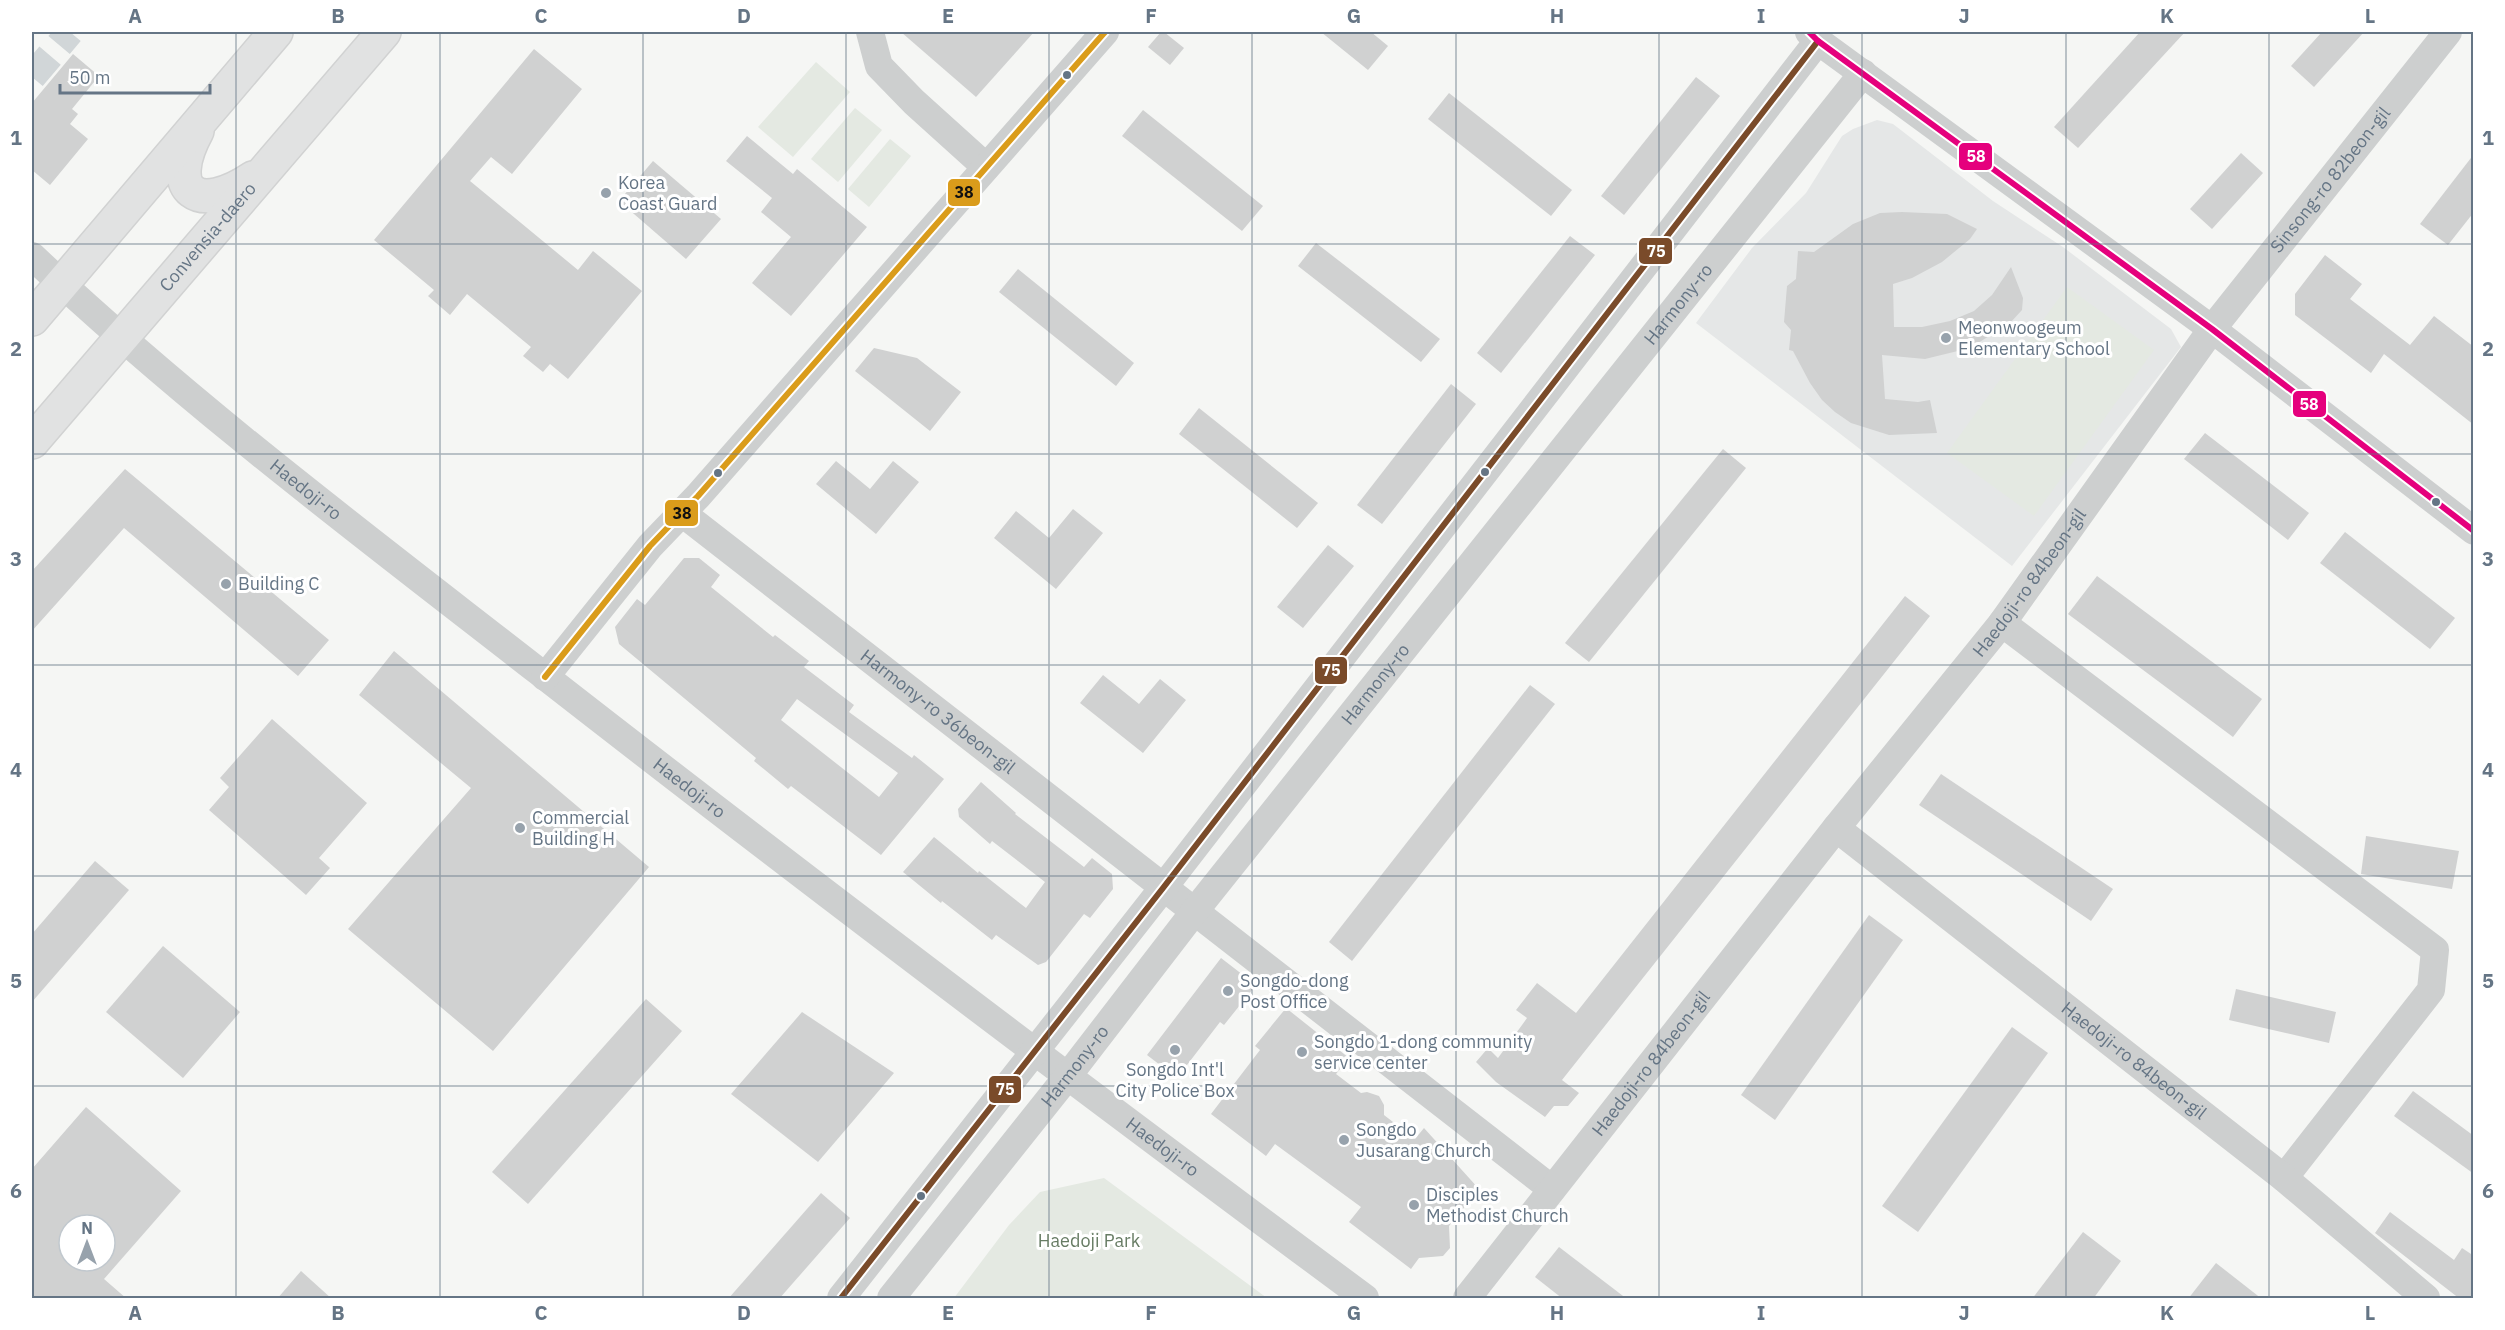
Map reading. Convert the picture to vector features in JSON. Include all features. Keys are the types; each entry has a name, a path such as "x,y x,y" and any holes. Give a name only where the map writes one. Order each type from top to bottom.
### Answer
{"main road":[{"path":"32,319 276,32"},
{"name":"Convensia-daero","path":"32,442 384,32"},
{"path":"209,110 188,152 184,174 189,188 201,197 211,198 238,188 269,167"}],"street":[{"path":"870,32 879,66 914,102 986,167"},
{"path":"545,677 624,576 1105,32"},
{"name":"Sinsong-ro 82beon-gil","path":"2212,329 2448,32"},
{"path":"841,1299 1163,888 1814,36 2212,329 2474,531"},
{"name":"Harmony-ro","path":"891,1299 1194,912 1863,73"},
{"name":"Haedoji-ro","path":"32,256 122,338 295,480 545,677 1067,1077 1365,1299"},
{"name":"Haedoji-ro 84beon-gil","path":"1467,1299 1836,828 2002,623 2212,329"},
{"name":"Harmony-ro 36beon-gil","path":"682,513 1552,1189"},
{"path":"2002,623 2435,950 2431,990 2284,1178"},
{"name":"Haedoji-ro 84beon-gil","path":"1836,828 2284,1178 2426,1299"}],"shaded area":[{"name":"Meonwoogeum Elementary School","path":"1877,120 1893,124 1993,201 2063,247 2171,329 2181,347 2012,566 1696,323 1752,248 1806,193 1842,136"}],"green space":[{"path":"816,62 850,92 793,157 758,127"},
{"path":"855,108 882,130 838,182 811,159"},
{"path":"890,139 911,156 869,207 848,189"},
{"path":"2067,287 2154,350 2034,516 1947,453"},
{"name":"Haedoji Park","path":"1104,1178 1267,1298 954,1298 1009,1225 1040,1192"}],"building":[{"path":"901,32 1034,32 976,97"},
{"path":"1161,32 1184,48 1170,65 1148,47"},
{"path":"1321,32 1371,32 1388,46 1368,70"},
{"path":"2140,32 2185,32 2078,148 2054,127"},
{"path":"2322,32 2364,32 2314,87 2291,66"},
{"path":"534,49 582,89 512,174 491,157 470,181 578,270 593,251 642,291 568,379 550,364 543,372 523,356 531,347 467,294 450,315 428,296 434,290 374,240"},
{"path":"73,54 99,76 72,109 78,114 70,124 88,139 50,185 32,170 32,103"},
{"path":"1696,77 1720,96 1624,215 1601,196"},
{"path":"1449,93 1572,190 1551,216 1428,119"},
{"path":"1143,110 1263,206 1242,231 1122,136"},
{"path":"747,136 793,174 797,169 867,227 791,316 752,283 791,237 761,212 772,198 726,161"},
{"path":"2241,153 2263,173 2212,229 2190,209"},
{"path":"2474,154 2474,212 2448,245 2420,224"},
{"path":"653,161 721,219 686,259 619,201"},
{"path":"1880,213 1947,214 1977,229 1970,239 1942,262 1912,278 1893,284 1894,327 1922,327 1950,321 1974,311 1992,295 2011,267 2023,298 2022,310 2010,323 1970,348 1925,359 1882,355 1885,399 1918,402 1930,400 1937,433 1889,435 1851,423 1835,412 1822,400 1793,351 1789,350 1791,330 1784,322 1787,286 1796,279 1798,251 1814,252 1853,224"},
{"path":"1570,236 1595,255 1501,373 1477,353"},
{"path":"1316,243 1440,339 1421,362 1298,266"},
{"path":"2325,255 2362,284 2350,299 2410,345 2434,316 2474,347 2474,425 2384,354 2371,373 2295,315 2295,294"},
{"path":"1018,269 1134,363 1116,386 999,292"},
{"path":"874,348 917,358 961,392 930,431 855,371"},
{"path":"1451,384 1476,404 1382,524 1357,505"},
{"path":"1199,408 1318,503 1297,528 1179,434"},
{"path":"2205,433 2309,513 2288,540 2184,459"},
{"path":"1723,449 1746,468 1589,662 1565,643"},
{"path":"836,461 870,489 893,461 919,482 876,534 816,484"},
{"name":"Building C","path":"125,469 329,640 298,676 124,528 32,631 32,571"},
{"path":"1073,509 1103,533 1056,589 994,538 1016,511 1049,538"},
{"path":"2345,532 2455,618 2430,649 2320,563"},
{"path":"1328,545 1354,566 1303,628 1277,607"},
{"path":"684,558 699,558 720,575 711,587 773,637 775,635 809,661 804,667 854,705 849,712 912,758 914,755 944,779 881,855 791,786 788,789 754,761 756,758 619,644 615,627 637,599 645,605","holes":["797,699 898,773 879,797 781,720"]},
{"path":"2097,576 2262,699 2233,737 2068,614"},
{"path":"1905,596 1930,616 1562,1080 1579,1093 1568,1106 1554,1106 1545,1117 1496,1082 1476,1062 1488,1048 1498,1058 1527,1018 1516,1010 1537,983 1576,1013"},
{"name":"Commercial Building H","path":"394,651 649,867 493,1051 348,929 471,788 359,695"},
{"path":"1103,675 1139,704 1160,679 1186,700 1143,753 1080,703"},
{"path":"1530,685 1555,704 1352,961 1329,942"},
{"path":"272,719 367,803 319,858 330,868 306,895 209,810 229,787 220,778"},
{"path":"1941,774 2113,889 2091,921 1919,805"},
{"path":"981,782 1015,814 1084,867 1092,858 1112,874 1113,889 1090,918 1084,914 1046,962 1038,965 996,935 992,940 903,872 934,837 1026,908 1045,882 992,841 990,844 959,817 958,809"},
{"path":"2366,836 2459,851 2452,889 2361,874"},
{"path":"95,861 129,890 32,1002 32,934"},
{"path":"1869,915 1903,940 1775,1120 1741,1095"},
{"path":"163,946 240,1012 183,1078 106,1012"},
{"path":"1221,958 1256,985 1224,1025 1220,1022 1177,1078 1147,1055"},
{"path":"2236,989 2336,1012 2329,1043 2229,1020"},
{"path":"646,999 682,1031 528,1204 492,1172"},
{"path":"1286,1008 1349,1058 1336,1074 1361,1093 1367,1092 1379,1096 1384,1105 1384,1115 1415,1139 1424,1128 1479,1189 1449,1226 1450,1248 1443,1256 1419,1258 1411,1269 1349,1222 1361,1207 1275,1144 1266,1156 1211,1114 1260,1050 1255,1046"},
{"path":"802,1012 894,1073 818,1162 731,1094"},
{"path":"2012,1027 2048,1053 1918,1232 1882,1206"},
{"path":"2413,1091 2474,1136 2474,1174 2394,1116"},
{"path":"86,1107 181,1191 117,1264 117,1213 57,1213 57,1273 109,1273 104,1279 127,1299 32,1299 32,1169"},
{"path":"821,1193 850,1218 779,1299 728,1299"},
{"path":"2390,1212 2454,1260 2462,1248 2474,1256 2474,1299 2460,1299 2375,1233"},
{"path":"2083,1232 2121,1261 2093,1299 2032,1299"},
{"path":"1559,1247 1627,1299 1563,1299 1535,1277"},
{"path":"2216,1263 2262,1299 2188,1299"},
{"path":"301,1271 332,1299 277,1299"}],"tunnel":[{"path":"32,77 70,32"}],"transit line":[{"name":"38","path":"545,677 650,546 698,496 1105,32"},
{"name":"58","path":"1809,32 1818,41 2212,329 2474,531"},
{"name":"75","path":"841,1298 1163,888 1818,41"}],"place":[{"name":"Korea Coast Guard","path":"606,193"},
{"name":"Meonwoogeum Elementary School","path":"1946,338"},
{"name":"Building C","path":"226,584"},
{"name":"Commercial Building H","path":"520,828"},
{"name":"Songdo-dong Post Office","path":"1228,991"},
{"name":"Songdo Int'l City Police Box","path":"1175,1050"},
{"name":"Songdo 1-dong community service center","path":"1302,1052"},
{"name":"Songdo Jusarang Church","path":"1344,1140"},
{"name":"Disciples Methodist Church","path":"1414,1205"}]}
